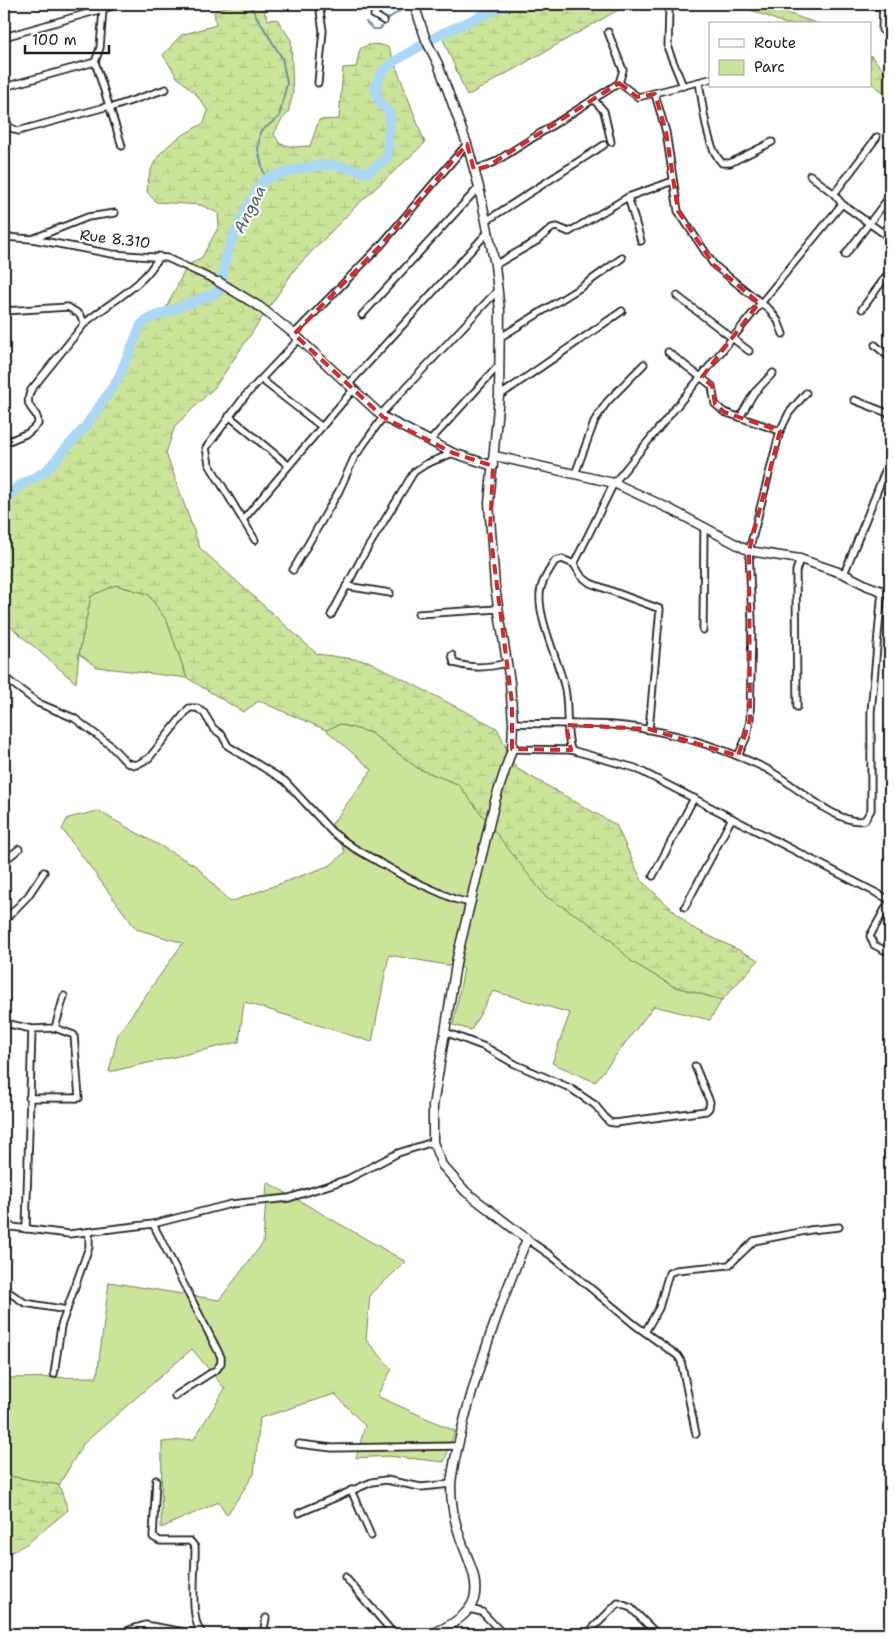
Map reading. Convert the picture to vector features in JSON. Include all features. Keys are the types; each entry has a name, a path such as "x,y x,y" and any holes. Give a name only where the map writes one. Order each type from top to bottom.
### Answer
{"street":[{"path":"4,37 120,4"},
{"path":"318,83 323,31 319,4"},
{"path":"382,4 374,15 384,21"},
{"path":"414,4 426,40 438,64 467,144 479,187 494,265 500,311 499,396 495,456 489,503 498,609 512,723 512,749 495,801 462,932 433,1106 433,1142 442,1164 466,1192 553,1257 645,1332 671,1350 681,1361 696,1434"},
{"path":"870,4 890,8"},
{"path":"882,5 882,30"},
{"path":"668,8 668,49 683,86"},
{"path":"102,9 100,48 95,62 122,146"},
{"path":"474,170 495,162 619,83 624,70 608,32"},
{"path":"4,87 95,62"},
{"path":"619,83 635,96 654,94 709,79"},
{"path":"699,82 714,152 722,163 730,163 772,142"},
{"path":"4,114 9,127 18,131 110,107 166,89"},
{"path":"654,94 666,132 678,211 714,265 774,316 783,334"},
{"path":"593,99 604,110 612,142"},
{"path":"834,194 877,137"},
{"path":"255,540 208,464 206,455 211,440 296,337 381,244 467,144"},
{"path":"486,221 604,145"},
{"path":"810,175 834,194 842,204 890,238"},
{"path":"494,265 537,241 552,228 557,227 569,232 628,197 673,181"},
{"path":"362,315 479,187"},
{"path":"845,255 890,196"},
{"path":"628,197 642,241"},
{"path":"574,564 614,484 702,377 759,303 842,204"},
{"path":"32,239 88,217 115,213"},
{"path":"243,520 322,427 350,388 488,232"},
{"name":"Rue 8.310","path":"4,237 32,239 105,253 159,256 182,263 219,282"},
{"path":"4,443 28,433 38,424 38,418 28,405 28,397 31,390 85,323 150,272 159,256"},
{"path":"499,338 583,286 622,258"},
{"path":"862,309 890,271"},
{"path":"219,282 260,307 296,337 381,416 453,453 493,466"},
{"path":"293,570 339,491 354,458 381,416 497,291"},
{"path":"678,296 748,351"},
{"path":"4,311 68,307 79,314 85,323"},
{"path":"499,396 622,310"},
{"path":"875,344 890,358"},
{"path":"668,352 702,377 714,390 715,404 718,408 724,412 780,431"},
{"path":"575,474 595,420 607,402 644,364"},
{"path":"430,441 499,365"},
{"path":"740,417 754,393 773,373"},
{"path":"262,380 322,427"},
{"path":"738,756 747,736 750,720 752,622 749,551 780,431 789,413 806,393"},
{"path":"854,400 890,414"},
{"path":"229,416 288,465"},
{"path":"331,615 346,586 414,472 426,464 453,453"},
{"path":"495,456 614,484 670,509 749,551 800,559 844,574 890,594"},
{"path":"844,574 890,459"},
{"path":"703,630 704,528"},
{"path":"570,750 567,738 568,707 564,685 546,629 540,594 541,587 555,561 562,559 574,564 581,576 590,583 660,609 649,730"},
{"path":"797,707 796,571 800,559"},
{"path":"346,586 390,593"},
{"path":"512,723 597,725 649,730 696,742 738,756 767,769 844,818 860,821 869,816 871,712 882,592"},
{"path":"418,614 498,609"},
{"path":"452,655 454,663 466,667 488,668 506,663"},
{"path":"4,678 38,703 74,718 110,745 118,756 131,764 142,763 149,758 185,712 192,706 197,708 204,713 213,728 222,735 228,746 285,781 332,832 354,848 407,878 442,894 470,903"},
{"path":"512,749 570,750 634,768 890,900 870,936 874,944 890,953"},
{"path":"653,876 694,798"},
{"path":"685,908 732,818"},
{"path":"4,861 19,849"},
{"path":"4,921 28,896 44,872"},
{"path":"54,1028 64,996"},
{"path":"4,1023 32,1029 54,1028 74,1035 78,1098 29,1098"},
{"path":"26,1229 32,1029"},
{"path":"445,1032 485,1047 515,1064 570,1088 595,1105 609,1122 615,1123 706,1111 709,1108 710,1102 695,1066"},
{"path":"4,1226 51,1233 89,1232 153,1224 230,1204 289,1198 348,1178 398,1153 433,1142"},
{"path":"153,1224 220,1357 221,1363 217,1369 175,1396"},
{"path":"645,1332 659,1308 669,1273 676,1270 729,1265 754,1241 810,1230 839,1227"},
{"path":"54,1374 61,1326 89,1247 89,1232"},
{"path":"431,1634 443,1629 469,1609 474,1601 476,1589 458,1532 452,1504 451,1484 458,1446 485,1351 527,1239"},
{"path":"4,1289 25,1303 67,1310"},
{"path":"299,1444 332,1448 458,1446"},
{"path":"156,1480 153,1537 160,1541 190,1541 195,1547 195,1614 196,1626 202,1634"},
{"path":"299,1513 372,1482 386,1480 421,1487 451,1484"},
{"path":"351,1490 371,1536"},
{"path":"345,1576 394,1634"},
{"path":"587,1634 596,1631 618,1603 631,1608 654,1632"},
{"path":"469,1609 482,1612 503,1634"},
{"path":"263,1634 266,1618"},
{"path":"129,1634 129,1630 145,1625 196,1634"}],"highlighted area":[{"path":"619,83 637,97 655,94 666,132 678,211 714,265 759,303 702,377 712,386 715,404 724,412 780,431 749,551 750,720 738,756 649,729 566,725 571,750 512,749 512,703 490,531 493,466 453,453 383,417 294,334 381,245 467,144 474,170 488,166"}],"green space":[{"path":"232,4 261,4 268,20 277,19 291,40 293,93 288,113 280,122 274,134 280,144 294,147 310,146 319,120 339,119 343,68 356,67 360,49 374,44 389,48 425,143 355,207 295,269 215,387 175,426 166,453 200,548 317,654 368,661 497,728 516,768 616,825 642,881 691,927 759,960 722,1000 673,986 632,962 611,940 586,921 545,896 458,784 419,769 371,733 340,724 326,730 259,701 243,712 187,678 167,621 148,594 116,585 91,596 79,654 76,683 4,621 4,502 17,487 45,472 86,426 118,379 141,325 146,320 163,314 187,266 202,257 219,226 218,213 201,205 156,202 147,192 152,167 157,157 172,142 204,123 208,111 196,94 177,77 163,55 181,35 216,25 214,12"},
{"path":"508,4 638,4 618,10 467,96 441,34"},
{"path":"736,4 760,4 813,22 781,22"},
{"path":"872,57 890,77 890,97 872,84"},
{"path":"115,585 148,594 167,621 187,678 97,667 79,654 91,596"},
{"path":"340,724 371,733 419,769 458,784 545,895 586,921 611,940 632,962 673,986 722,1000 710,1020 654,1006 595,1082 552,1063 570,1013 493,991 471,1030 453,1025 464,968 389,955 372,1042 244,1002 239,1042 109,1072 118,1034 183,943 136,929 62,829 68,818 98,811 196,866 230,902 331,865 345,852 332,824 372,770 326,730"},
{"path":"267,1182 406,1262 370,1294 366,1340 392,1369 377,1396 455,1431 444,1462 388,1456 356,1458 365,1426 335,1394 260,1418 254,1474 227,1515 219,1502 161,1528 162,1442 194,1439 225,1389 192,1349 83,1444 59,1485 4,1475 4,1378 97,1377 109,1282 219,1300 263,1243"},
{"path":"4,1475 59,1485 68,1510 28,1543 4,1556"}],"waterway":[{"path":"249,4 282,58 287,83 279,117 260,132 258,149 265,179"},
{"path":"366,22 373,29 380,29 389,18 410,4"},
{"name":"Angaa","path":"4,502 17,487 45,472 86,426 118,379 141,325 146,320 216,293 221,285 226,257 232,240 256,191 266,179 318,165 345,167 367,173 387,158 390,115 379,101 375,87 383,71 393,62 441,34 508,4"}]}
